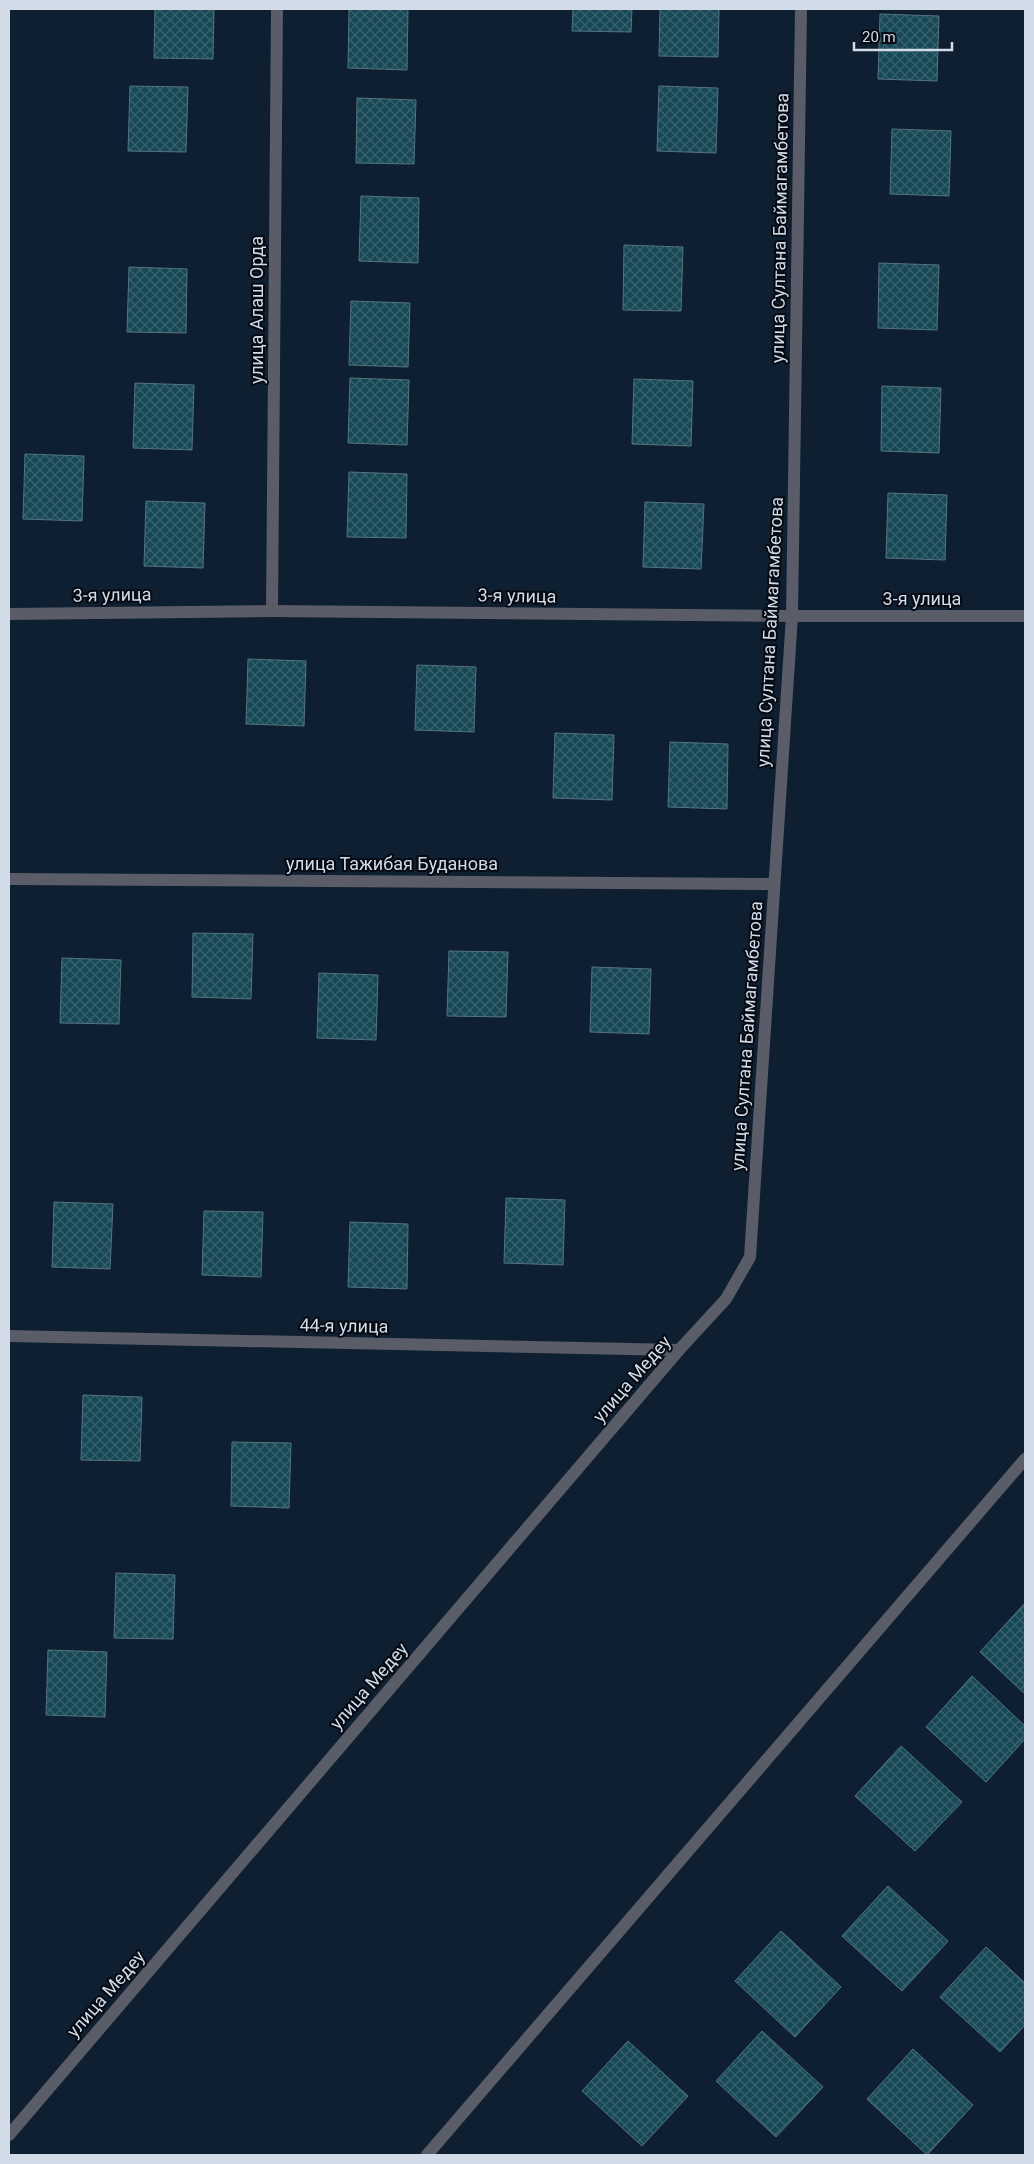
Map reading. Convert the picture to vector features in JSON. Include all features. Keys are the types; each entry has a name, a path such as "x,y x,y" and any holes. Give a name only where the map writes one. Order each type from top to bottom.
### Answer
{"street":[{"name":"улица Алаш Орда","path":"272,611 277,9"},
{"name":"улица Султана Баймагамбетова","path":"750,1257 792,616 801,9"},
{"name":"3-я улица","path":"9,614 272,611 792,616 1025,616"},
{"name":"улица Тажибая Буданова","path":"9,879 774,884"},
{"name":"улица Медеу","path":"9,2135 679,1350 726,1299 750,1257"},
{"name":"44-я улица","path":"9,1336 679,1350"},
{"path":"426,2155 1025,1459"}],"building":[{"path":"155,9 214,9 213,59 154,58"},
{"path":"349,9 408,9 407,70 348,68"},
{"path":"573,9 632,9 631,32 572,31"},
{"path":"660,9 719,9 718,57 659,56"},
{"path":"880,14 939,16 937,81 878,79"},
{"path":"130,86 188,87 186,152 128,151"},
{"path":"659,86 718,88 716,153 657,151"},
{"path":"357,98 416,100 414,164 356,163"},
{"path":"892,129 951,131 949,196 890,194"},
{"path":"361,196 419,198 418,263 359,261"},
{"path":"624,245 683,247 681,311 623,310"},
{"path":"879,263 939,265 937,330 878,328"},
{"path":"129,267 187,269 186,333 127,332"},
{"path":"351,301 410,303 408,367 349,365"},
{"path":"350,378 409,380 407,445 348,443"},
{"path":"634,379 693,381 691,446 632,444"},
{"path":"135,383 194,385 192,450 133,448"},
{"path":"882,386 941,388 939,453 881,451"},
{"path":"25,454 84,456 82,521 23,519"},
{"path":"349,472 407,474 406,538 347,537"},
{"path":"888,493 947,495 945,560 886,558"},
{"path":"146,501 205,503 203,568 144,566"},
{"path":"645,502 704,504 701,569 643,567"},
{"path":"248,659 306,661 304,726 246,724"},
{"path":"417,665 476,667 474,732 415,730"},
{"path":"555,733 614,735 612,800 553,798"},
{"path":"670,742 728,744 727,809 668,807"},
{"path":"193,933 253,934 251,999 192,997"},
{"path":"449,951 508,952 506,1017 447,1016"},
{"path":"62,958 121,960 119,1024 60,1023"},
{"path":"592,967 651,969 649,1034 590,1032"},
{"path":"319,973 378,975 376,1040 317,1038"},
{"path":"506,1198 565,1200 563,1265 504,1263"},
{"path":"54,1202 113,1204 110,1269 52,1267"},
{"path":"204,1211 263,1212 261,1277 202,1275"},
{"path":"350,1222 408,1224 407,1289 348,1287"},
{"path":"83,1395 142,1397 140,1461 81,1460"},
{"path":"232,1442 291,1443 289,1508 231,1506"},
{"path":"116,1573 175,1575 173,1639 114,1638"},
{"path":"1025,1603 1025,1694 980,1652"},
{"path":"48,1650 107,1652 105,1717 46,1715"},
{"path":"972,1676 1025,1726 1025,1739 986,1782 926,1727"},
{"path":"901,1746 962,1802 915,1851 855,1796"},
{"path":"888,1886 948,1941 902,1991 842,1936"},
{"path":"781,1931 841,1987 795,2037 735,1981"},
{"path":"986,1947 1025,1983 1025,2025 1000,2052 940,1997"},
{"path":"762,2031 823,2087 776,2137 716,2081"},
{"path":"628,2041 688,2096 642,2146 582,2091"},
{"path":"913,2049 973,2105 927,2155 867,2099"}]}
